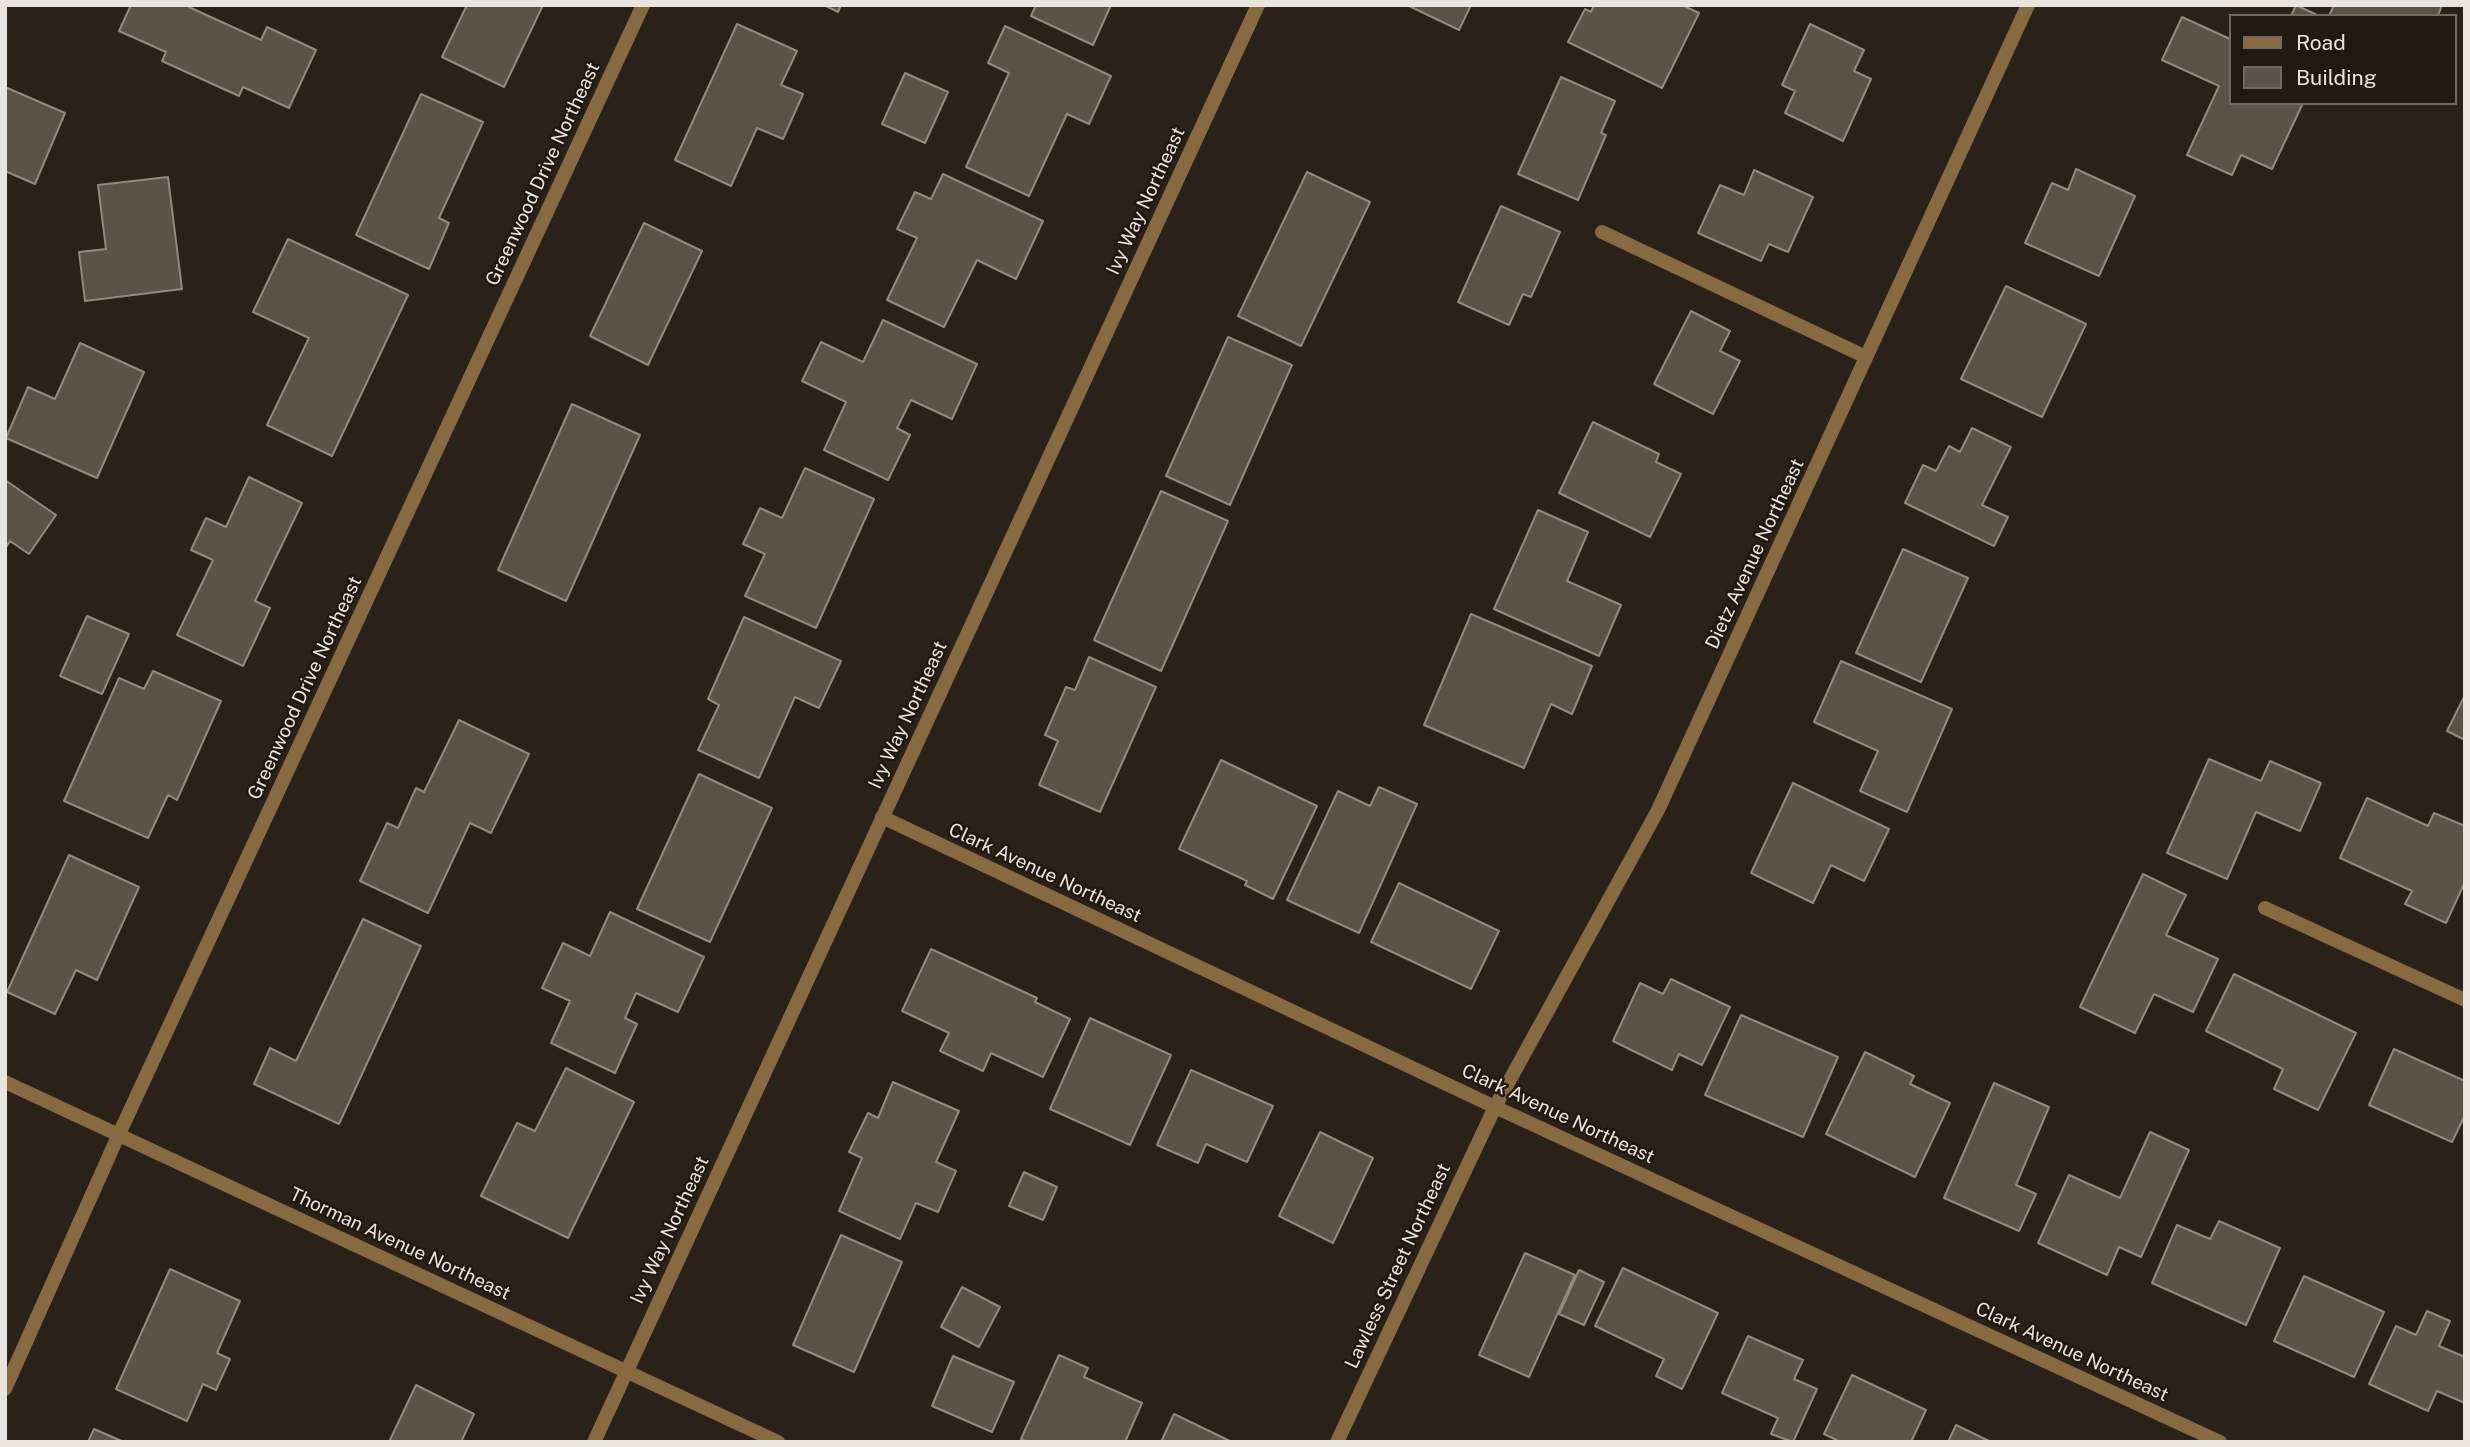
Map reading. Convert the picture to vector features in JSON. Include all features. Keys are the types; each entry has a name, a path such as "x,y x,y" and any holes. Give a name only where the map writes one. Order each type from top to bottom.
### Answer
{"street":[{"name":"Greenwood Drive Northeast","path":"5,1389 119,1135 643,5"},
{"name":"Ivy Way Northeast","path":"594,1442 1258,5"},
{"name":"Dietz Avenue Northeast","path":"1495,1107 1658,810 2028,5"},
{"path":"1602,232 1866,357"},
{"name":"Clark Avenue Northeast","path":"882,817 1495,1107 2220,1442"},
{"path":"2265,908 2465,1000"},
{"name":"Thorman Avenue Northeast","path":"5,1082 778,1442"},
{"name":"Lawless Street Northeast","path":"1337,1442 1495,1107"}],"building":[{"path":"131,5 190,5 189,7 261,40 267,27 316,50 289,108 243,87 239,96 162,61 166,52 119,31"},
{"path":"467,5 543,5 504,87 442,57"},
{"path":"824,5 841,5 838,12"},
{"path":"1036,5 1111,5 1093,45 1031,16"},
{"path":"1407,5 1471,5 1459,30"},
{"path":"1594,5 1682,5 1699,13 1662,88 1568,42 1585,9 1591,12"},
{"path":"2296,5 2315,14 2292,14"},
{"path":"2334,5 2442,5 2439,14 2330,14"},
{"path":"2182,17 2228,38 2228,105 2302,105 2272,169 2241,155 2232,175 2187,155 2219,86 2162,60"},
{"path":"737,24 797,51 781,85 803,94 783,139 757,128 731,186 675,160"},
{"path":"1810,24 1864,50 1854,71 1871,79 1843,141 1785,113 1795,91 1782,85"},
{"path":"1005,26 1111,76 1089,124 1067,114 1029,196 966,167 1009,73 988,63"},
{"path":"905,73 948,92 925,143 882,124"},
{"path":"1561,77 1615,101 1601,133 1606,135 1578,200 1518,174"},
{"path":"5,87 65,113 35,184 5,171"},
{"path":"421,94 483,122 439,218 449,223 429,269 356,235"},
{"path":"2076,169 2135,196 2099,276 2025,243 2052,183 2068,190"},
{"path":"1754,170 1813,197 1788,252 1769,244 1761,261 1698,233 1720,185 1744,195"},
{"path":"1307,172 1370,202 1301,346 1238,316"},
{"path":"943,174 1043,221 1016,279 977,260 944,327 887,300 917,238 897,229 915,192 931,199"},
{"path":"168,177 182,289 85,301 79,252 106,249 98,185"},
{"path":"1501,206 1560,232 1531,297 1523,294 1509,325 1458,302"},
{"path":"644,223 702,251 648,365 590,336"},
{"path":"288,239 408,295 332,456 267,425 309,338 253,312"},
{"path":"2006,286 2086,324 2042,417 1961,379"},
{"path":"1691,311 1730,331 1720,351 1740,361 1713,414 1654,384"},
{"path":"883,320 977,364 952,419 911,400 897,428 910,435 888,480 824,450 846,402 802,381 821,342 863,362"},
{"path":"1228,337 1292,365 1230,505 1166,476"},
{"path":"80,343 144,372 97,478 6,438 28,387 55,399"},
{"path":"572,404 640,435 566,601 498,570"},
{"path":"1593,422 1659,454 1656,462 1681,474 1650,537 1559,493"},
{"path":"1972,428 2011,447 1982,505 2008,517 1994,546 1905,503 1923,465 1936,471 1949,446 1960,452"},
{"path":"805,468 874,499 816,628 745,596 765,554 743,544 760,508 782,518"},
{"path":"249,477 302,503 255,601 270,608 243,666 177,635 213,560 191,550 206,518 226,527"},
{"path":"5,480 56,515 29,554 10,541 5,549"},
{"path":"1161,491 1228,521 1161,671 1094,640"},
{"path":"1538,510 1588,532 1567,581 1621,605 1599,656 1494,609"},
{"path":"1903,549 1968,578 1921,682 1856,653"},
{"path":"1471,614 1592,666 1572,714 1551,704 1524,768 1424,725"},
{"path":"87,616 129,634 102,694 60,676"},
{"path":"744,617 841,661 819,708 795,697 759,778 698,750 719,705 708,699"},
{"path":"1089,657 1156,687 1100,812 1039,785 1058,741 1045,735 1066,687 1075,690"},
{"path":"1841,661 1952,709 1907,812 1860,791 1878,751 1814,722"},
{"path":"153,671 221,701 177,800 168,795 148,838 64,801 119,678 144,689"},
{"path":"2465,695 2465,740 2447,731"},
{"path":"459,720 529,754 491,833 470,823 428,913 360,881 387,823 398,828 416,788 424,792"},
{"path":"2209,759 2261,781 2270,761 2321,783 2300,831 2256,812 2227,879 2167,853"},
{"path":"1221,760 1317,806 1273,899 1245,885 1247,881 1179,849"},
{"path":"699,774 772,808 710,942 637,909"},
{"path":"1793,783 1889,829 1864,881 1831,865 1813,903 1751,873"},
{"path":"1379,787 1417,804 1359,933 1287,900 1338,791 1370,806"},
{"path":"2367,798 2428,826 2434,813 2465,826 2465,882 2446,923 2405,904 2412,891 2340,858"},
{"path":"69,855 139,887 97,980 76,970 55,1014 7,992"},
{"path":"2143,874 2186,895 2166,935 2218,959 2193,1012 2154,994 2135,1033 2080,1007"},
{"path":"1399,883 1499,931 1471,989 1371,942"},
{"path":"610,912 704,957 678,1012 636,993 625,1018 637,1024 615,1073 551,1043 570,1001 542,988 563,943 590,956"},
{"path":"363,919 421,946 339,1124 254,1084 270,1048 296,1061"},
{"path":"931,949 1037,998 1035,1002 1070,1019 1043,1077 991,1053 983,1071 940,1051 949,1033 902,1011"},
{"path":"2234,974 2356,1033 2318,1110 2274,1089 2283,1069 2206,1031"},
{"path":"1671,979 1730,1007 1702,1065 1679,1054 1672,1070 1613,1041 1640,983 1663,994"},
{"path":"1741,1015 1838,1057 1803,1137 1705,1095"},
{"path":"1090,1018 1171,1055 1130,1145 1050,1109"},
{"path":"2394,1049 2465,1081 2465,1115 2452,1142 2369,1105"},
{"path":"1865,1052 1914,1076 1910,1084 1950,1103 1915,1177 1826,1134"},
{"path":"566,1068 634,1102 568,1238 481,1196 517,1123 535,1131"},
{"path":"1191,1070 1273,1106 1247,1162 1206,1144 1198,1163 1157,1145"},
{"path":"893,1082 959,1111 936,1162 956,1171 938,1212 916,1203 900,1239 839,1211 862,1158 849,1152 868,1113 878,1118"},
{"path":"1994,1083 2049,1107 2016,1185 2036,1194 2019,1231 1944,1198"},
{"path":"1320,1132 1373,1158 1333,1243 1279,1216"},
{"path":"2150,1132 2189,1150 2141,1257 2119,1247 2107,1275 2038,1243 2069,1175 2120,1198"},
{"path":"1024,1172 1057,1187 1043,1220 1009,1206"},
{"path":"2219,1221 2280,1248 2246,1325 2152,1283 2177,1225 2210,1239"},
{"path":"841,1235 902,1262 854,1372 793,1345"},
{"path":"1525,1253 1575,1275 1529,1377 1479,1355"},
{"path":"1623,1268 1718,1313 1682,1389 1656,1376 1664,1359 1595,1326"},
{"path":"170,1269 240,1301 217,1353 230,1359 216,1390 203,1384 187,1421 116,1389"},
{"path":"1579,1270 1604,1282 1584,1325 1559,1314"},
{"path":"2304,1276 2384,1312 2354,1377 2274,1341"},
{"path":"962,1287 1000,1307 979,1347 941,1327"},
{"path":"2427,1311 2450,1321 2439,1346 2465,1357 2465,1403 2437,1391 2428,1411 2369,1384 2396,1326 2416,1335"},
{"path":"1748,1336 1803,1360 1794,1379 1817,1389 1793,1442 1771,1434 1778,1418 1722,1393"},
{"path":"1059,1355 1088,1368 1084,1377 1142,1403 1125,1442 1028,1442 1021,1439"},
{"path":"953,1356 1014,1382 992,1432 932,1406"},
{"path":"1852,1375 1926,1410 1911,1442 1841,1442 1824,1434"},
{"path":"416,1385 474,1414 461,1442 389,1442"},
{"path":"1174,1414 1232,1442 1161,1442"},
{"path":"1956,1425 1991,1442 1948,1442"},
{"path":"94,1429 124,1442 88,1442"}]}
